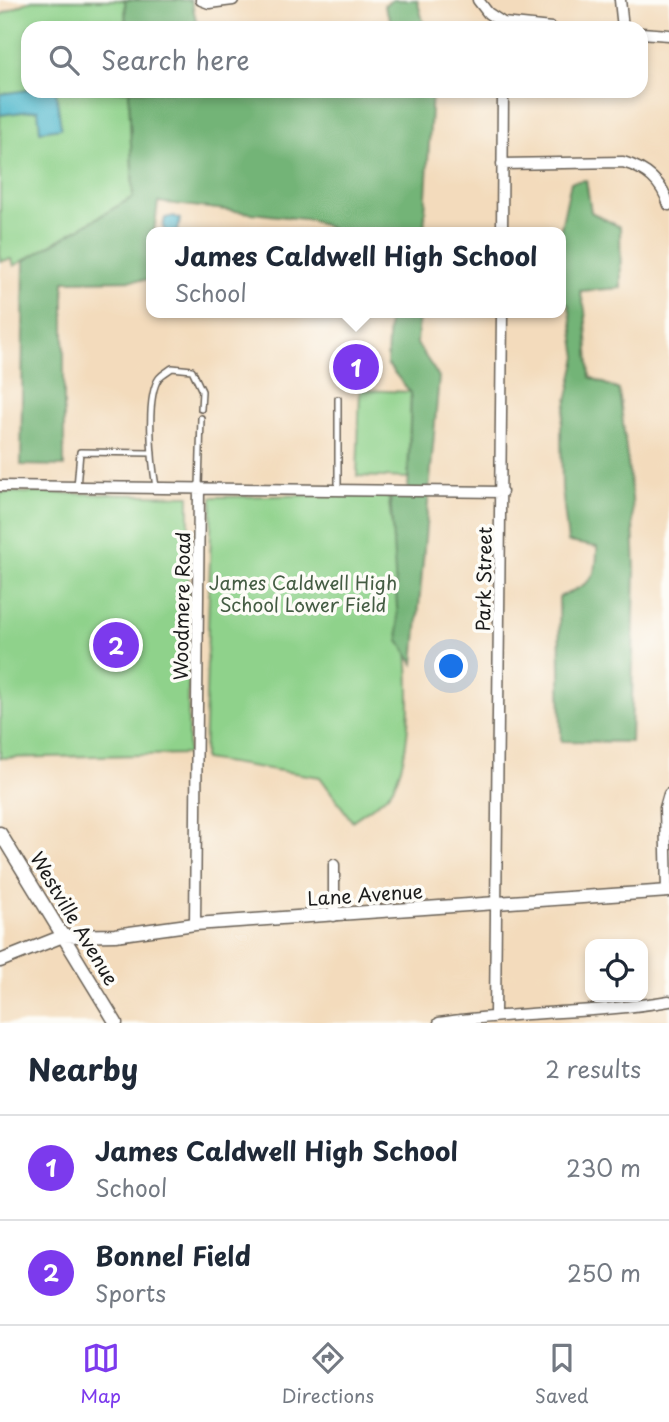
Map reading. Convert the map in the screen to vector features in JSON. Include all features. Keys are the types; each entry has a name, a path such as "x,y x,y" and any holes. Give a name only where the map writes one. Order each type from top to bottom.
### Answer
{"street":[{"path":"201,0 209,3 233,0"},
{"path":"478,0 497,21"},
{"path":"620,0 622,21"},
{"path":"648,34 669,35"},
{"path":"502,227 503,98"},
{"path":"502,164 624,162 635,165 654,178 669,205"},
{"name":"Park Street","path":"495,1014 502,318"},
{"path":"0,486 502,492"},
{"name":"Woodmere Road","path":"195,925 199,487"},
{"path":"668,891 666,808 669,794"},
{"name":"Westville Avenue","path":"0,833 116,1023"},
{"path":"334,865 334,916"},
{"name":"Lane Avenue","path":"0,961 63,936 668,891"},
{"path":"439,1023 495,1014 620,1010 669,1001"}],"lane":[{"path":"156,487 152,453 152,398 158,378 172,368 192,370 202,391 201,409"},
{"path":"338,399 338,488"},
{"path":"199,487 201,418"},
{"path":"77,487 80,452 152,453"}],"green space":[{"path":"32,0 125,0 126,21 21,21 21,98 129,98 133,197 14,266 12,259 0,261 0,15"},
{"path":"125,0 191,0 196,21 126,21"},
{"path":"393,0 417,0 423,21 391,21 384,5"},
{"path":"129,98 432,98 424,227 328,227 311,220 158,202 155,227 146,227 146,280 64,281 64,466 21,465 24,261 133,197"},
{"path":"586,180 591,212 620,227 621,288 580,291 585,310 590,377 619,390 632,498 635,571 631,742 561,741 559,597 589,580 596,568 597,559 597,547 568,542 562,489 561,427 577,357 569,305 566,303 566,227 561,227 571,182"},
{"path":"389,318 419,318 417,344 439,377 414,664 399,641 390,493 408,493 411,393 387,364"},
{"path":"360,390 411,392 408,478 357,476"},
{"path":"0,492 189,496 188,754 0,758"},
{"name":"James Caldwell High School Lower Field","path":"388,494 407,644 408,725 403,759 393,787 380,801 352,821 320,777 204,759 212,497"}],"water":[{"path":"21,91 21,98 57,98 61,128 40,131 38,110 0,115 0,94"},
{"path":"174,216 180,219 179,227 163,227 165,218"}],"place":[{"name":"James Caldwell High School","path":"356,367"},
{"name":"Bonnel Field","path":"116,645"}]}
